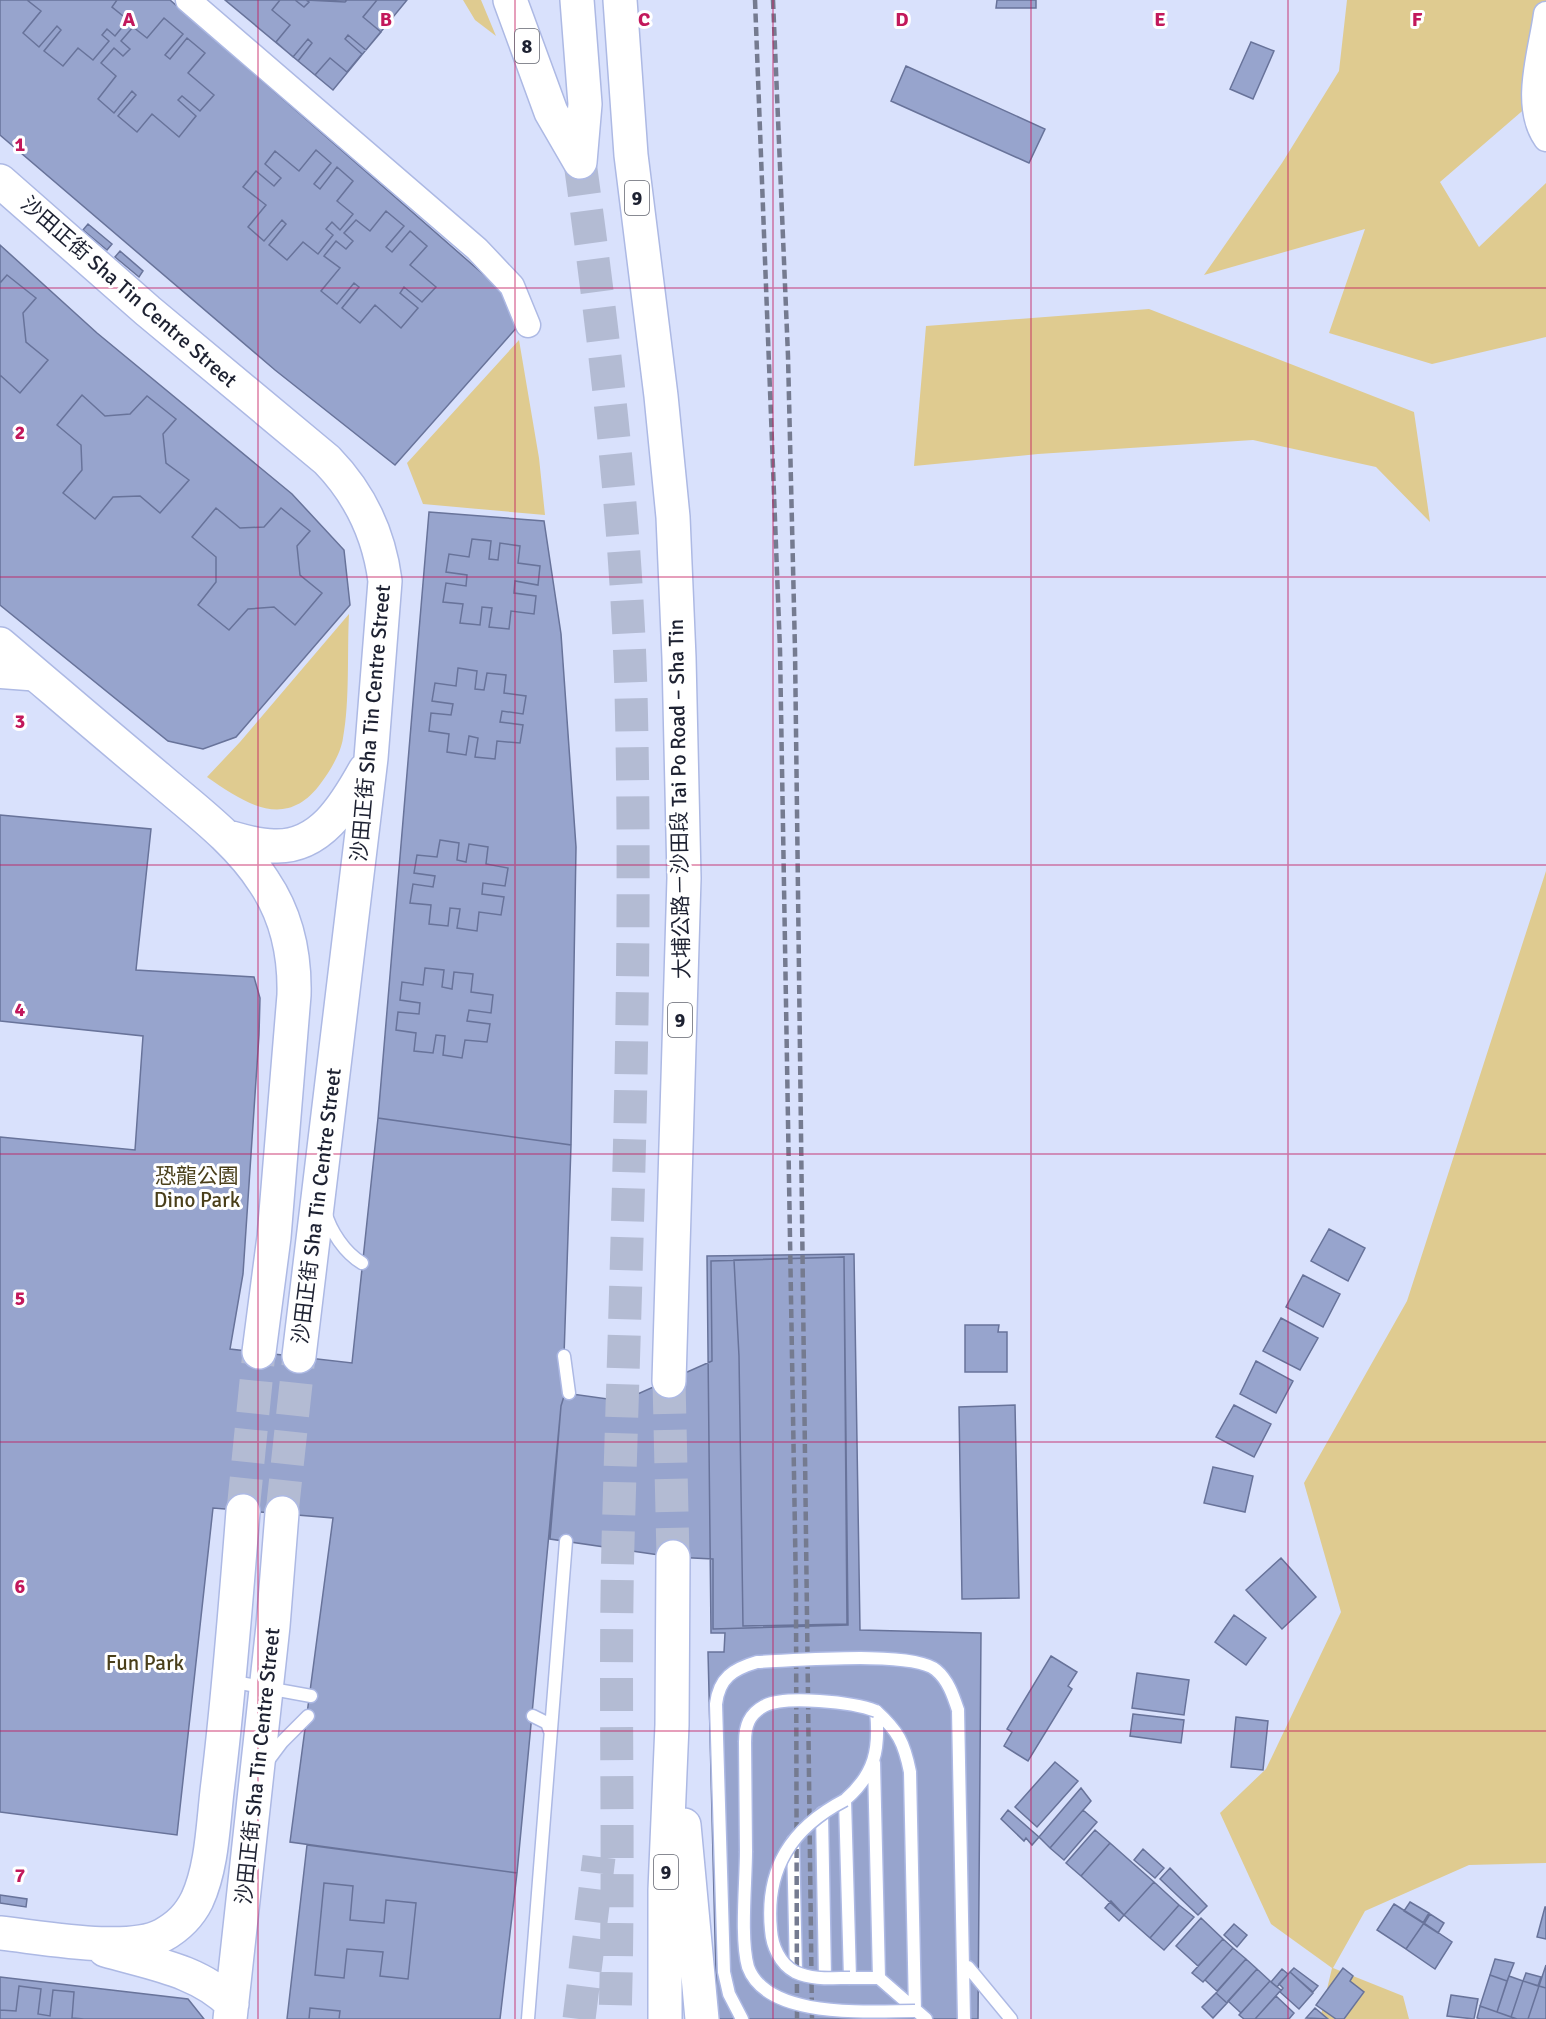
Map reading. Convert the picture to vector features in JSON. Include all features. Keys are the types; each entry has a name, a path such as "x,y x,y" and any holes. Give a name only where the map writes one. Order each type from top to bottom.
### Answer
{"main road":[{"name":"8","path":"510,0 551,112 580,162 585,104 577,0"},
{"name":"大埔公路－沙田段 Tai Po Road – Sha Tin","path":"620,0 631,155 661,396 673,517 684,878 669,1382"},
{"name":"沙田正街 Sha Tin Centre Street","path":"0,181 148,311 327,460 345,479 360,501 382,555 385,581 371,758 299,1356"},
{"name":"沙田正街 Sha Tin Centre Street","path":"0,644 228,837 264,881 278,907 289,937 295,966 275,1225 259,1352"},
{"path":"228,837 271,846 301,843 328,825 345,806 371,758"},
{"name":"沙田正街 Sha Tin Centre Street","path":"74,1941 138,1942 161,1936 187,1918 203,1880 211,1842 229,1681 243,1510"},
{"name":"沙田正街 Sha Tin Centre Street","path":"231,2011 257,1783 282,1514"},
{"name":"9","path":"665,2019 665,1890 672,1725 673,1557"},
{"path":"672,1725 692,1890 702,2019"},
{"path":"0,1933 74,1941 189,1974 218,1990 231,2011"}],"street":[{"path":"188,0 477,249 512,286 528,324"},
{"path":"1546,14 1534,103 1536,120 1546,140"},
{"path":"0,676 41,679"}],"lane":[{"path":"319,1184 326,1215 345,1248 352,1257 363,1263"},
{"path":"564,1356 569,1393"},
{"path":"528,2019 566,1541"},
{"path":"742,2019 729,1994 724,1972 717,1691 726,1676 740,1667 758,1662 910,1659 935,1668 950,1687 958,1710 964,2019"},
{"path":"229,1681 311,1696"},
{"path":"775,1702 849,1702 876,1711 895,1729 905,1748 910,1772 915,2011 818,2012 794,2009 774,2000 757,1983 748,1968 745,1742 748,1722 763,1707 775,1702"},
{"path":"876,1711 878,1744 866,1777 845,1800 822,1813 793,1841 775,1871 770,1893 772,1942 778,1954 796,1972 825,1978 879,1978 926,2019"},
{"path":"257,1783 268,1761 282,1742 308,1716"},
{"path":"533,1716 547,1723 550,1731"},
{"path":"874,1759 879,1978"},
{"path":"845,1800 850,1978"},
{"path":"822,1813 825,1978"},
{"path":"793,1841 796,1972"},
{"path":"968,1967 1011,2019"}],"shaded area":[{"path":"463,0 481,0 496,36 475,20"},
{"path":"1347,0 1546,0 1543,93 1440,182 1479,247 1546,183 1546,337 1432,364 1329,333 1365,229 1204,275 1282,163 1339,71"},
{"path":"1149,309 1414,412 1430,522 1376,467 1253,440 1038,454 914,466 926,326"},
{"path":"519,340 539,458 545,515 423,504 407,463"},
{"path":"349,614 347,693 343,738 335,762 308,798 294,806 280,809 266,808 236,796 207,777 240,742"},
{"path":"1546,871 1546,1863 1469,1865 1365,1911 1333,1968 1403,1996 1409,2019 1320,2019 1332,1968 1271,1924 1220,1813 1266,1769 1341,1612 1304,1483 1407,1301"}],"building":[{"path":"0,0 170,0 515,302 518,326 395,465 275,370 0,135"},
{"path":"27,0 117,0 112,7 128,20 115,36 107,29 102,35 109,41 93,60 78,48 63,66 44,51 61,30 57,26 39,47 23,33 41,11"},
{"path":"225,0 407,0 333,90"},
{"path":"280,0 295,0 304,7 309,2 306,0 345,2 347,0 377,0 363,17 381,32 366,50 348,35 345,39 362,54 347,72 330,58 315,75 298,61 312,43 308,39 293,57 276,42 290,25 272,10"},
{"path":"997,0 1036,0 1036,8 996,8"},
{"path":"164,18 183,34 165,55 170,59 187,38 205,53 188,73 214,95 200,111 182,96 178,100 196,116 179,137 152,114 137,132 118,116 136,95 132,91 114,113 98,99 116,76 101,63 114,48 123,56 130,49 121,41 133,27 147,38"},
{"path":"1251,42 1274,51 1253,99 1230,89"},
{"path":"906,66 1045,129 1029,163 891,101"},
{"path":"316,150 331,163 314,184 320,189 337,167 353,181 337,201 353,214 340,230 332,222 326,229 333,235 318,254 303,242 287,260 269,245 286,224 282,220 264,241 248,227 266,205 243,187 256,171 274,186 281,178 265,164 275,151 299,171"},
{"path":"386,211 404,226 386,247 392,252 410,231 427,246 410,265 436,287 422,302 404,287 400,293 418,308 401,328 375,305 360,323 342,308 359,287 354,283 337,304 321,291 340,268 324,256 336,241 346,249 353,241 344,233 356,220 370,231"},
{"path":"88,224 112,244 107,250 83,230"},
{"path":"0,245 97,333 292,494 344,550 350,605 236,737 203,749 168,741 0,605"},
{"path":"120,251 143,271 139,277 115,257"},
{"path":"7,275 36,298 23,313 26,342 48,360 20,393 0,375 0,283"},
{"path":"82,395 105,416 130,414 147,396 176,419 163,434 166,463 189,480 160,513 140,496 113,497 95,519 63,493 82,470 81,445 57,425"},
{"path":"216,508 240,528 264,527 281,508 310,531 297,546 300,575 322,593 295,625 274,607 248,609 229,630 198,605 216,582 216,557 192,537"},
{"path":"429,512 544,521 561,634 576,847 571,1145 378,1118"},
{"path":"472,539 491,541 489,559 498,560 500,543 520,546 518,563 540,566 538,585 515,581 514,593 536,596 534,614 511,611 509,629 489,627 492,608 482,607 480,625 460,623 463,604 443,602 446,583 466,586 467,575 446,572 449,554 469,557"},
{"path":"458,668 477,671 475,689 484,690 487,673 506,675 504,693 526,696 523,714 502,711 500,722 523,725 520,743 497,741 495,759 475,757 478,738 469,736 466,755 447,752 449,734 429,731 431,713 451,715 453,704 432,701 435,683 456,686"},
{"path":"0,815 151,829 136,970 254,977 260,998 259,1035 243,1274 230,1349 352,1363 378,1118 571,1145 564,1356 565,1393 561,1406 517,1873 290,1842 333,1518 213,1508 177,1835 0,1812 0,1137 135,1150 143,1036 0,1021"},
{"path":"440,840 459,843 457,860 466,862 469,844 488,847 486,864 508,868 505,886 483,883 482,894 504,897 501,915 479,912 477,931 457,928 460,909 450,908 448,926 429,924 431,905 410,903 413,884 433,887 435,876 414,873 417,855 437,857"},
{"path":"425,968 444,970 442,987 452,989 454,972 473,974 471,992 493,995 491,1013 469,1010 467,1021 490,1024 487,1042 465,1040 462,1058 443,1055 445,1036 436,1035 433,1053 414,1051 416,1033 396,1030 398,1012 419,1014 420,1003 400,1000 402,982 423,985"},
{"path":"1329,1229 1365,1248 1348,1281 1311,1261"},
{"path":"854,1254 860,1630 981,1633 978,2019 717,2019 708,1652 724,1652 725,1633 711,1633 707,1256"},
{"path":"844,1257 848,1625 713,1629 713,1559 673,1557 550,1539 561,1406 565,1393 622,1401 712,1361 711,1261"},
{"path":"844,1257 847,1624 743,1626 739,1356 734,1260"},
{"path":"1303,1275 1340,1294 1323,1327 1286,1307"},
{"path":"1281,1318 1318,1338 1300,1370 1263,1351"},
{"path":"965,1325 999,1325 998,1332 1007,1332 1007,1372 965,1372"},
{"path":"1256,1361 1293,1381 1276,1413 1240,1394"},
{"path":"1015,1405 1019,1598 962,1599 959,1407"},
{"path":"1234,1405 1271,1424 1254,1457 1216,1437"},
{"path":"1213,1467 1253,1476 1245,1512 1204,1503"},
{"path":"1281,1558 1316,1597 1282,1629 1246,1590"},
{"path":"1234,1615 1266,1638 1246,1665 1215,1642"},
{"path":"1051,1656 1077,1672 1068,1686 1072,1689 1028,1761 1004,1746 1012,1732 1007,1729"},
{"path":"1137,1673 1189,1680 1184,1715 1132,1708"},
{"path":"1133,1714 1184,1720 1181,1743 1130,1736"},
{"path":"1236,1717 1268,1721 1263,1770 1231,1767"},
{"path":"1055,1762 1078,1781 1037,1827 1015,1807"},
{"path":"1081,1788 1091,1801 1050,1848 1039,1837"},
{"path":"1008,1810 1039,1837 1032,1845 1026,1838 1024,1841 1001,1819"},
{"path":"1083,1810 1097,1822 1064,1860 1050,1848"},
{"path":"1095,1830 1110,1843 1081,1876 1066,1863"},
{"path":"1110,1843 1154,1882 1124,1915 1081,1876"},
{"path":"307,1845 517,1873 500,2019 287,2019"},
{"path":"1143,1849 1164,1868 1155,1878 1134,1860"},
{"path":"1170,1868 1207,1906 1198,1915 1160,1879"},
{"path":"1154,1882 1179,1905 1150,1938 1124,1915"},
{"path":"324,1883 353,1886 350,1920 384,1923 386,1900 416,1903 408,1979 380,1976 383,1952 347,1949 344,1978 315,1975"},
{"path":"0,1895 27,1899 26,1907 0,1903"},
{"path":"1111,1901 1124,1915 1119,1921 1105,1908"},
{"path":"1410,1902 1429,1913 1423,1923 1404,1911"},
{"path":"1394,1904 1424,1923 1406,1949 1377,1930"},
{"path":"1179,1905 1194,1917 1164,1950 1150,1938"},
{"path":"1546,1907 1546,1939 1537,1937"},
{"path":"1430,1914 1444,1923 1438,1933 1424,1924"},
{"path":"1201,1918 1223,1939 1198,1966 1176,1946"},
{"path":"1424,1923 1452,1942 1435,1969 1406,1949"},
{"path":"1234,1924 1247,1935 1237,1947 1224,1935"},
{"path":"1223,1939 1233,1948 1203,1982 1192,1973"},
{"path":"1233,1948 1246,1959 1217,1991 1205,1980"},
{"path":"1246,1959 1257,1969 1227,2003 1216,1993"},
{"path":"1495,1959 1514,1963 1507,1981 1490,1975"},
{"path":"1546,1965 1546,1988 1539,1986"},
{"path":"1294,1968 1318,1986 1313,1992 1290,1972"},
{"path":"1343,1968 1353,1976 1350,1981 1364,1992 1344,2019 1336,2019 1316,2005"},
{"path":"1257,1969 1270,1981 1241,2013 1228,2001"},
{"path":"1282,1969 1288,1974 1277,1987 1271,1982"},
{"path":"1290,1972 1313,1993 1299,2009 1280,1992 1283,1988 1279,1984"},
{"path":"1526,1973 1541,1977 1538,1986 1523,1981"},
{"path":"1490,1975 1507,1981 1497,2012 1480,2006"},
{"path":"1509,1976 1523,1981 1511,2017 1497,2012"},
{"path":"0,1977 188,1999 204,2019 0,2019"},
{"path":"1270,1981 1281,1990 1255,2019 1244,2019 1239,2015"},
{"path":"1523,1981 1539,1986 1528,2019 1517,2019 1511,2017"},
{"path":"19,1986 41,1989 38,2014 50,2016 53,1990 74,1992 72,2018 84,2019 0,2019 0,2010 16,2011"},
{"path":"1539,1986 1546,1988 1546,2019 1528,2019"},
{"path":"1216,1993 1227,2003 1213,2018 1202,2007"},
{"path":"1451,1995 1478,1999 1474,2019 1447,2016"},
{"path":"1276,1996 1294,2013 1289,2019 1255,2019"},
{"path":"1480,2006 1517,2019 1477,2018"},
{"path":"310,2008 340,2011 339,2019 309,2019"},
{"path":"1315,2008 1328,2019 1306,2018"}],"tunnel":[{"path":"580,162 619,492 628,625 633,798 632,1011 617,1602 615,2019"},
{"path":"243,1511 259,1352"},
{"path":"282,1513 299,1356"},
{"path":"669,1381 673,1557"},
{"path":"579,2019 599,1857"}],"railway":[{"path":"755,0 780,650 796,1591 797,2019"},
{"path":"773,0 788,356 795,650 812,2019"}],"park label":[{"name":"恐龍公園 Dino Park","path":"197,1188"},
{"name":"Fun Park","path":"145,1663"}]}
